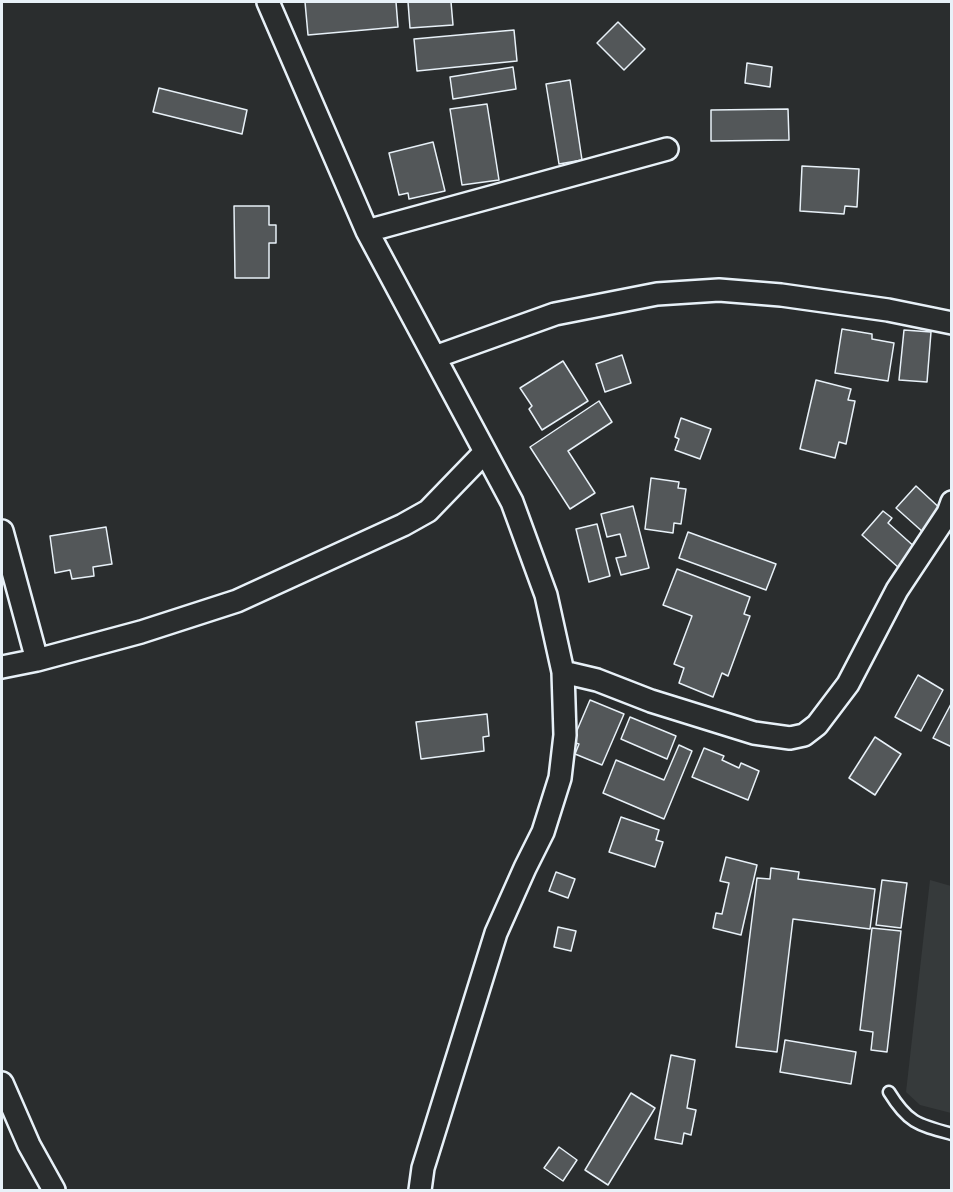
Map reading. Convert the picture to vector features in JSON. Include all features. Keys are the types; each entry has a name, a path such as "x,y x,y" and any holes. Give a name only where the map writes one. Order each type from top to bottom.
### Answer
{"street":[{"path":"268,2 367,231 512,502 546,595 563,672 566,735 560,778 543,832 496,933 423,1168 420,1191"},
{"path":"367,231 667,149"},
{"path":"435,357 555,314 667,293 719,290 781,295 888,310 951,323"},
{"path":"2,667 141,632 237,601 404,525 428,511 485,452"},
{"path":"563,672 597,680 754,733 789,738 804,735 817,725 848,684 897,590 948,513 951,502"},
{"path":"2,531 37,660"},
{"path":"2,1083 29,1145 54,1191"}],"lane":[{"path":"889,1092 907,1117 920,1125 951,1134"}],"shaded area":[{"path":"930,880 951,886 951,1113 920,1105 906,1092"}],"building":[{"path":"305,2 396,2 398,27 308,35"},
{"path":"408,2 451,2 453,25 410,28"},
{"path":"618,22 645,49 624,70 597,43"},
{"path":"514,30 517,61 417,71 414,39"},
{"path":"747,63 772,67 770,87 745,83"},
{"path":"513,67 516,89 453,99 450,77"},
{"path":"570,80 582,160 559,164 546,84"},
{"path":"159,88 247,110 242,134 153,112"},
{"path":"487,104 499,180 462,185 450,109"},
{"path":"788,109 789,140 711,141 711,110"},
{"path":"433,142 445,191 409,199 408,193 399,195 389,153"},
{"path":"802,166 859,169 857,207 845,206 844,214 800,211"},
{"path":"234,206 269,206 269,225 276,225 276,243 269,243 269,278 235,278"},
{"path":"842,329 872,334 872,339 894,343 888,381 835,373"},
{"path":"904,330 931,332 927,382 899,380"},
{"path":"622,355 631,383 605,392 596,364"},
{"path":"563,361 588,401 542,430 529,409 532,406 520,388"},
{"path":"816,380 851,389 848,400 855,401 846,444 839,442 835,458 800,449"},
{"path":"599,401 612,422 568,451 595,493 570,509 530,447"},
{"path":"681,418 711,429 700,459 675,450 679,439 675,437"},
{"path":"651,478 679,482 678,488 686,489 681,524 674,523 673,533 645,529"},
{"path":"916,486 944,512 924,533 896,508"},
{"path":"633,506 649,568 621,575 616,558 626,556 620,534 607,537 601,514"},
{"path":"883,511 892,518 888,523 917,549 899,568 862,535"},
{"path":"597,524 610,576 589,582 576,529"},
{"path":"106,527 112,564 93,567 94,576 72,579 70,570 55,573 50,536"},
{"path":"688,532 776,564 766,590 679,558"},
{"path":"677,569 750,597 744,614 750,616 728,676 722,673 713,697 679,683 684,668 674,664 692,616 663,605"},
{"path":"918,675 943,690 921,731 895,717"},
{"path":"590,700 624,714 602,765 575,754 579,744 572,742"},
{"path":"952,702 952,747 933,738"},
{"path":"487,714 489,736 483,737 484,751 421,759 416,722"},
{"path":"630,717 676,736 667,759 621,739"},
{"path":"875,737 901,754 875,795 849,778"},
{"path":"679,745 692,751 664,819 603,793 616,760 664,780"},
{"path":"704,748 724,756 722,760 739,768 741,763 759,771 748,800 692,777"},
{"path":"621,817 659,830 656,840 663,842 655,867 609,852"},
{"path":"726,857 757,865 741,935 713,928 716,913 722,914 729,883 720,881"},
{"path":"771,868 799,872 798,879 875,889 870,929 793,919 777,1052 736,1047 757,878 770,879"},
{"path":"556,872 575,879 568,898 549,891"},
{"path":"882,880 907,883 901,928 876,925"},
{"path":"558,927 576,931 571,951 554,947"},
{"path":"872,928 901,931 887,1052 871,1050 873,1032 860,1030"},
{"path":"785,1040 856,1052 851,1084 780,1072"},
{"path":"671,1055 695,1060 687,1108 696,1110 691,1135 684,1133 682,1144 655,1139"},
{"path":"631,1093 655,1108 608,1185 585,1170"},
{"path":"559,1147 577,1160 563,1181 544,1168"}]}
